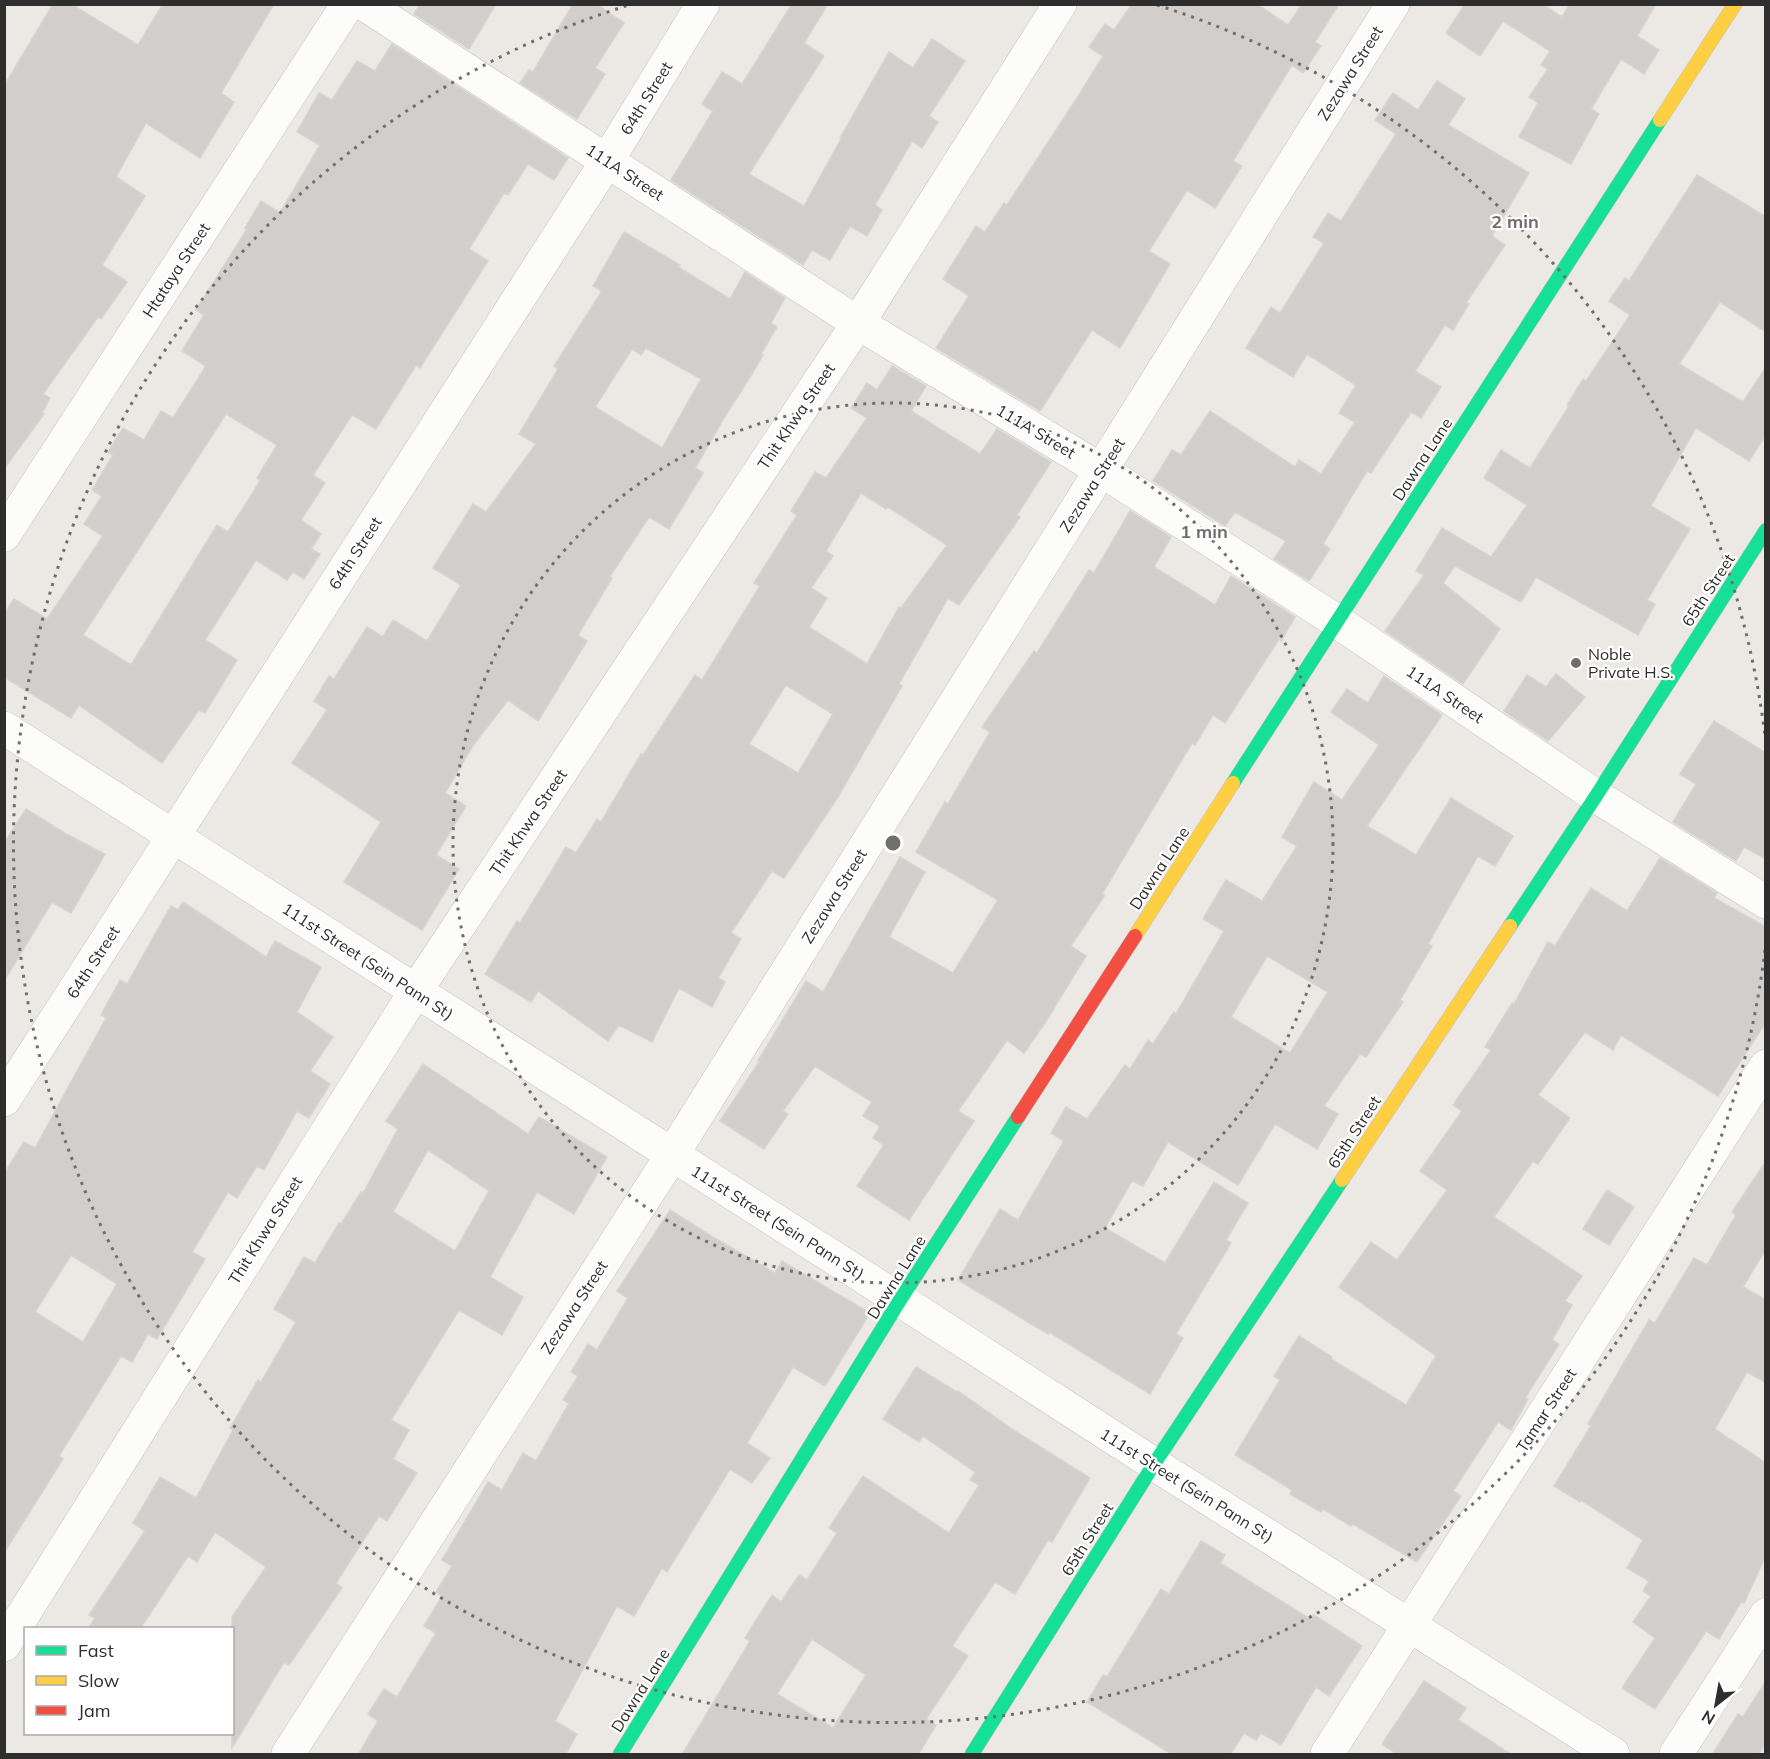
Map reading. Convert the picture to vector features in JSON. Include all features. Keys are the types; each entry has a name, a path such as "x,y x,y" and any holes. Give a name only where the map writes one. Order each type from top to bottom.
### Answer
{"street":[{"name":"Htataya Street","path":"4,535 348,4"},
{"name":"111A Street","path":"364,4 858,323 1101,470 1338,621 1596,796 1766,902"},
{"name":"64th Street","path":"4,1100 607,161 703,4"},
{"name":"Thit Khwa Street","path":"4,1645 415,992 858,323 1060,4"},
{"name":"Zezawa Street","path":"288,1755 672,1155 1393,4"},
{"name":"Dawna Lane","path":"620,1755 900,1300 1735,4"},
{"name":"65th Street","path":"972,1755 1154,1464 1596,796 1766,530"},
{"name":"111st Street (Sein Pann St)","path":"4,728 1613,1755"},
{"name":"Tamar Street","path":"1327,1755 1766,1066"},
{"path":"1676,1755 1766,1615"}],"building":[{"path":"53,4 71,4 138,45 163,4 274,4 221,93 234,102 200,158 146,123 116,177 145,196 102,265 127,282 101,319 98,317 43,394 50,398 42,413 44,414 4,469 4,86"},
{"path":"420,4 496,4 469,49 414,14"},
{"path":"573,4 596,4 624,23 595,68 605,74 577,119 520,83 529,70 533,72"},
{"path":"792,4 828,4 804,43 824,56 749,174 804,206 889,52 913,68 932,39 965,61 929,116 938,122 922,148 912,141 875,205 882,210 867,236 850,226 830,260 812,250 803,265 671,180 713,111 702,104 722,72 742,84"},
{"path":"1132,4 1257,4 1288,25 1302,4 1339,4 1315,42 1321,46 1303,73 1292,65 1233,161 1242,166 1215,208 1187,190 1149,251 1170,264 1120,348 1092,330 1040,411 936,348 969,296 943,279 976,226 985,232 1004,203 1007,205 1079,95 1103,56 1089,47 1105,24 1114,30"},
{"path":"1465,4 1542,4 1562,17 1570,4 1656,4 1637,36 1659,50 1644,74 1621,59 1591,109 1599,114 1571,164 1519,137 1538,103 1529,97 1548,69 1541,65 1550,51 1503,21 1480,56 1446,33"},
{"path":"392,44 568,158 554,180 528,164 508,195 504,193 469,249 488,261 420,368 416,365 376,429 352,415 313,475 325,483 301,520 321,534 311,549 320,554 304,579 293,572 287,580 256,560 205,640 237,660 205,713 199,710 162,763 79,705 71,718 4,677 4,614 14,599 47,619 103,536 84,524 102,496 92,490 113,455 108,452 123,428 144,440 161,411 173,418 206,366 182,351 204,315 196,310 247,229 245,228 261,201 280,213 320,145 297,132 319,93 332,100 357,61 375,71","holes":["226,414 277,445 257,478 260,481 228,532 217,525 131,665 83,635"]},
{"path":"1437,81 1465,99 1448,125 1529,173 1492,236 1505,245 1466,303 1469,304 1453,330 1445,325 1415,371 1441,387 1421,418 1411,412 1371,473 1367,471 1323,544 1330,549 1309,581 1274,559 1286,541 1235,512 1225,526 1153,481 1172,450 1181,455 1210,411 1295,467 1299,460 1321,474 1355,422 1339,413 1356,385 1307,354 1293,377 1246,348 1271,307 1280,313 1324,243 1313,237 1328,213 1341,221 1396,134 1375,120 1393,93 1418,110"},
{"path":"1697,175 1766,217 1766,332 1720,302 1679,364 1743,402 1766,367 1766,435 1749,461 1696,428 1651,506 1690,529 1647,600 1655,604 1638,635 1536,577 1521,602 1455,566 1443,583 1500,629 1463,684 1385,631 1424,575 1416,571 1442,528 1491,557 1527,505 1484,478 1501,450 1530,468 1583,379 1586,381 1630,315 1609,301 1625,278 1629,281"},
{"path":"624,232 680,265 678,267 730,299 745,272 785,298 771,323 777,327 761,354 763,355 695,468 703,473 669,529 649,517 610,576 612,578 578,635 587,641 538,721 508,700 472,747 445,793 466,806 436,855 459,869 422,930 344,882 381,822 292,763 327,710 314,701 329,676 334,679 367,627 383,637 393,620 427,641 461,585 433,568 473,504 486,512 536,444 519,434 558,369 554,366 602,291 593,286","holes":["646,348 701,379 662,448 595,407 632,349 641,355"]},
{"path":"892,366 926,386 911,411 980,454 997,429 1051,462 1017,515 1020,517 959,605 948,598 899,684 902,686 838,797 784,878 772,871 731,933 741,939 718,978 725,982 712,1007 679,988 652,1042 619,1025 608,1041 538,991 531,1002 485,974 517,921 520,923 566,847 576,853 597,819 601,822 641,754 643,755 695,675 702,680 760,586 754,583 797,515 791,511 815,472 826,478 867,418 851,408 867,383 877,390","holes":["861,493 886,509 888,507 947,545 901,608 899,607 867,664 809,627 827,598 811,588 833,556 826,551","786,685 833,714 798,773 749,744"]},
{"path":"1130,511 1171,537 1154,567 1215,605 1231,576 1295,617 1225,723 1213,715 1195,745 1192,743 1102,894 1105,895 1071,946 1086,956 1024,1053 1007,1040 958,1111 974,1121 909,1220 857,1186 884,1145 873,1138 880,1126 863,1116 872,1102 815,1066 783,1111 788,1114 764,1149 720,1121 759,1062 806,981 823,992 900,857 925,872 889,937 953,973 998,900 916,852 945,802 948,804 990,732 982,727 1034,651 1037,653 1089,570 1094,573"},
{"path":"1556,674 1585,697 1548,741 1504,711 1527,675 1546,687"},
{"path":"1384,676 1442,715 1367,826 1416,855 1451,798 1513,836 1495,866 1478,856 1428,944 1432,946 1400,1000 1403,1002 1366,1057 1360,1054 1324,1106 1338,1114 1317,1149 1275,1124 1238,1185 1168,1142 1143,1186 1132,1181 1105,1228 1165,1263 1214,1182 1248,1203 1226,1240 1231,1243 1176,1334 1183,1338 1150,1394 958,1280 1000,1209 1018,1220 1064,1141 1051,1133 1066,1107 1087,1119 1125,1065 1130,1069 1148,1040 1153,1044 1174,1012 1176,1014 1224,931 1203,919 1226,880 1262,901 1297,846 1282,837 1314,782 1342,800 1379,745 1331,712 1347,689 1368,703","holes":["1267,956 1328,992 1290,1053 1231,1017"]},
{"path":"1714,721 1766,753 1766,859 1744,847 1736,861 1673,822 1696,784 1680,774"},
{"path":"26,809 66,834 105,854 71,913 52,902 4,981 4,843"},
{"path":"1660,858 1717,893 1714,898 1766,927 1766,1022 1718,1096 1621,1035 1613,1050 1585,1032 1538,1095 1570,1118 1538,1164 1533,1161 1494,1217 1582,1276 1565,1301 1572,1305 1552,1340 1559,1344 1525,1398 1528,1399 1511,1430 1498,1422 1453,1491 1461,1496 1417,1562 1353,1524 1351,1526 1323,1509 1321,1512 1290,1494 1292,1490 1235,1455 1280,1380 1274,1376 1299,1336 1332,1357 1331,1359 1406,1405 1436,1356 1339,1287 1371,1242 1397,1260 1447,1190 1420,1171 1462,1111 1453,1105 1491,1050 1485,1047 1512,1003 1514,1004 1548,942 1555,946 1591,888 1627,911"},
{"path":"183,902 266,957 275,941 321,967 297,1012 333,1037 310,1071 330,1084 309,1118 297,1111 264,1170 257,1166 237,1198 228,1192 192,1252 205,1259 157,1339 148,1334 132,1362 121,1356 59,1456 63,1459 4,1553 4,1174 24,1142 35,1148 106,1018 101,1015 120,980 127,984 171,906 178,910","holes":["71,1255 117,1284 83,1342 35,1312"]},
{"path":"423,1064 528,1134 539,1117 607,1157 574,1214 537,1192 490,1277 523,1297 502,1335 459,1310 391,1420 409,1430 393,1459 417,1473 387,1521 379,1516 336,1583 342,1588 289,1665 284,1662 232,1748 234,1627 232,1627 232,1617 266,1567 215,1532 197,1562 188,1556 141,1627 89,1627 95,1618 89,1615 145,1531 133,1523 160,1477 196,1498 233,1430 230,1428 258,1380 261,1382 296,1322 274,1309 304,1257 315,1263 339,1223 341,1224 361,1192 363,1193 398,1129 386,1121","holes":["428,1150 489,1191 455,1251 393,1212"]},
{"path":"1766,1161 1766,1249 1743,1287 1766,1300 1766,1383 1747,1372 1715,1429 1766,1463 1766,1555 1744,1603 1741,1602 1719,1639 1706,1631 1655,1709 1622,1688 1655,1638 1633,1622 1651,1596 1643,1591 1649,1581 1627,1568 1643,1540 1581,1500 1580,1502 1554,1486 1591,1426 1588,1424 1649,1320 1655,1323 1694,1258 1707,1265 1736,1215 1732,1212"},
{"path":"1607,1190 1634,1207 1609,1245 1583,1229"},
{"path":"670,1210 775,1273 782,1261 870,1313 825,1386 793,1367 747,1443 770,1458 752,1483 730,1469 667,1572 662,1568 634,1616 617,1606 555,1721 577,1734 565,1755 358,1755 378,1721 368,1714 384,1689 397,1697 436,1633 424,1626 442,1596 436,1592 452,1566 442,1560 488,1482 502,1490 523,1453 536,1461 569,1403 563,1400 578,1376 571,1372 588,1344 597,1350 628,1298 617,1291"},
{"path":"916,1367 958,1391 1015,1431 1090,1478 1052,1542 1048,1540 1015,1594 995,1582 952,1646 968,1656 926,1719 936,1725 918,1755 682,1755 750,1641 745,1638 772,1595 781,1602 799,1575 807,1580 837,1533 829,1528 863,1476 949,1533 979,1485 970,1480 975,1472 923,1436 919,1442 883,1419","holes":["812,1639 866,1675 833,1728 777,1694"]},
{"path":"1201,1541 1225,1555 1220,1563 1310,1619 1314,1615 1362,1646 1329,1696 1316,1687 1281,1745 1261,1733 1256,1740 1244,1733 1230,1755 1173,1755 1087,1702 1103,1675 1107,1677 1161,1589 1169,1594"},
{"path":"1424,1681 1466,1708 1458,1720 1512,1755 1398,1755 1382,1744"},
{"path":"1766,1681 1766,1743 1758,1755 1712,1755 1738,1714 1743,1717"}],"traffic: fast":[{"path":"1233,783 1660,120"},
{"path":"1510,926 1766,530"},
{"path":"620,1754 900,1300 1018,1117"},
{"path":"972,1754 1154,1464 1342,1180"}],"traffic: slow":[{"path":"1660,120 1735,4"},
{"path":"1135,936 1233,783"},
{"path":"1342,1180 1510,926"}],"traffic: jam":[{"path":"1018,1117 1135,936"}],"place":[{"name":"Noble Private H.S.","path":"1576,663"}]}
